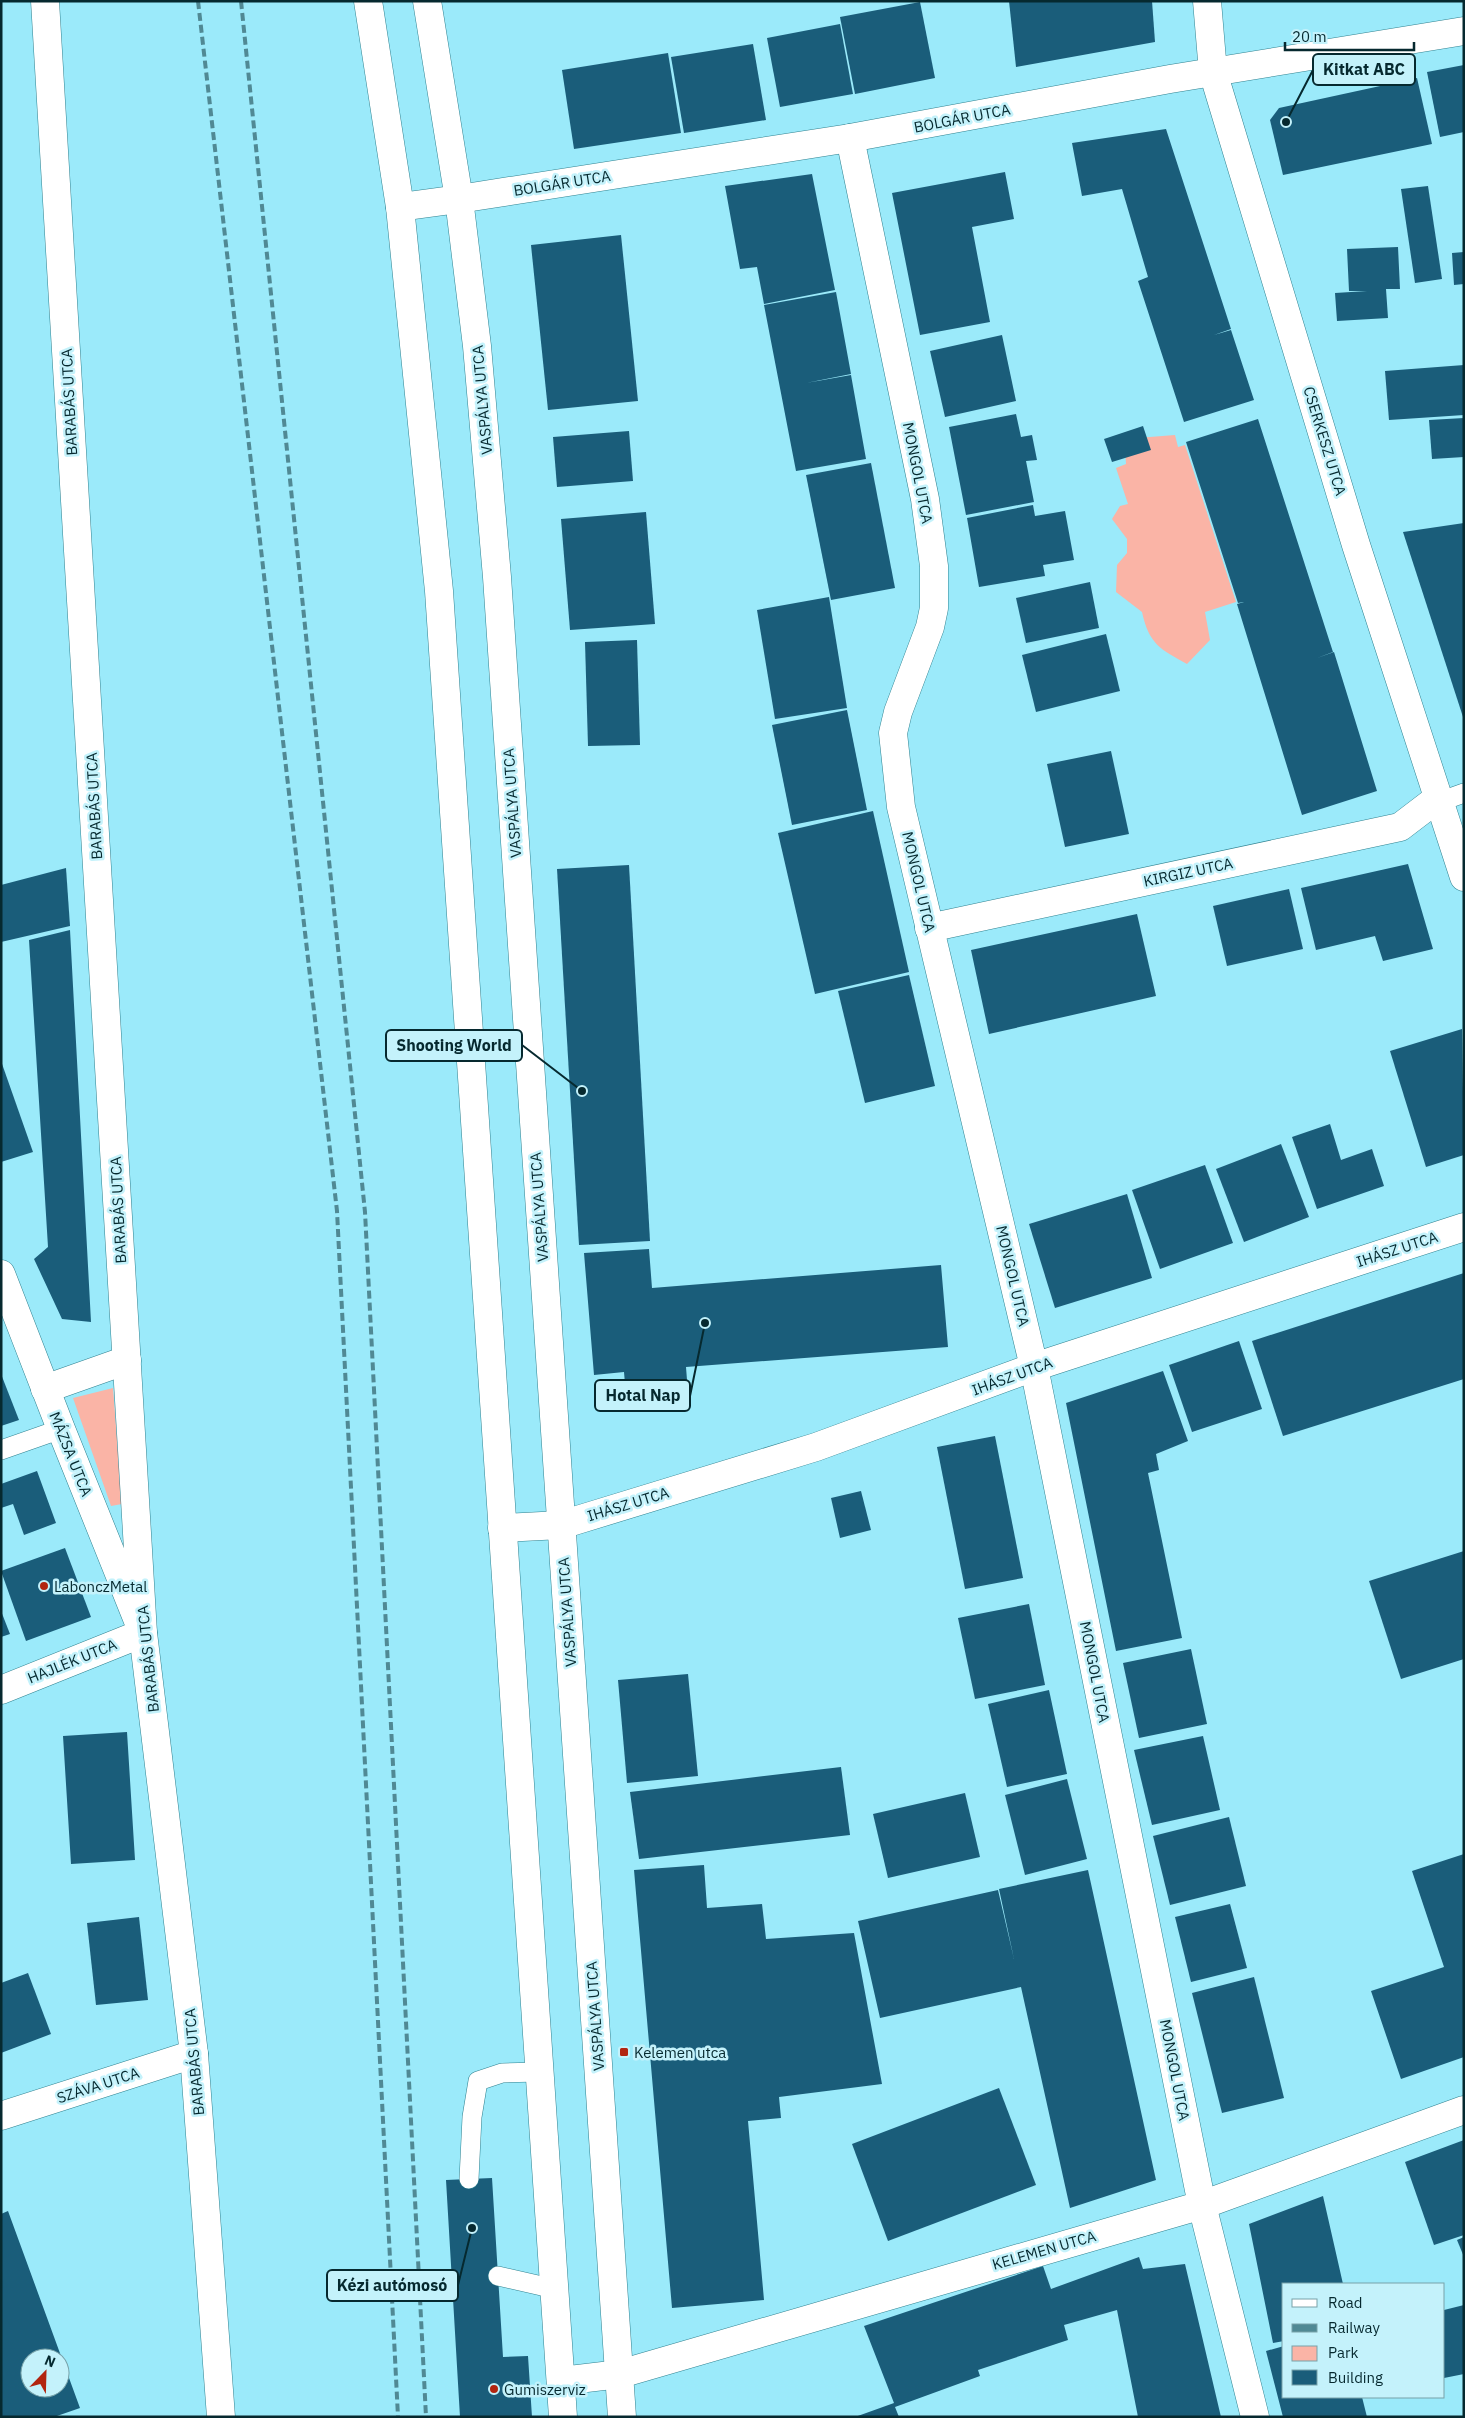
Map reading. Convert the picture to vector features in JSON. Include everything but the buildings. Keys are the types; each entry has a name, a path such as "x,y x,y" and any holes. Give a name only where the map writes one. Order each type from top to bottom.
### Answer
{"street":[{"name":"BARABÁS UTCA","path":"45,1 143,1633 194,2054 221,2417"},
{"path":"368,1 400,207 439,591 564,2417"},
{"name":"VASPÁLYA UTCA","path":"427,1 459,199 477,346 497,577 622,2417"},
{"name":"CSERKESZ UTCA","path":"1207,1 1213,72 1356,545 1447,798 1464,876"},
{"name":"BOLGÁR UTCA","path":"400,207 850,138 1213,72 1464,31"},
{"name":"MONGOL UTCA","path":"850,138 925,499 934,566 934,608 930,627 898,712 893,734 901,807 1034,1367 1202,2204 1254,2417"},
{"name":"KIRGIZ UTCA","path":"929,928 1400,826 1447,798"},
{"name":"IHÁSZ UTCA","path":"502,1528 561,1525 816,1447 1034,1367 1464,1227"},
{"name":"MÁZSA UTCA","path":"1,1274 143,1633"},
{"path":"45,1389 128,1360"},
{"name":"HAJLÉK UTCA","path":"1,1690 143,1633"},
{"name":"SZÁVA UTCA","path":"1,2116 194,2054"},
{"name":"KELEMEN UTCA","path":"561,2381 620,2374 1202,2204 1464,2110"}],"lane":[{"path":"1,1450 61,1429"},
{"path":"469,2179 472,2117 478,2081 502,2073 540,2072"},
{"path":"498,2276 554,2289"}],"green space":[{"path":"1175,435 1178,447 1185,445 1236,602 1205,612 1210,640 1187,664 1163,649 1152,639 1142,612 1116,592 1117,565 1127,553 1127,539 1112,519 1120,506 1128,504 1116,468 1126,464 1125,448 1137,438"},
{"path":"113,1388 122,1504 111,1506 73,1398"}],"railway":[{"path":"198,1 337,1211 398,2417"},
{"path":"241,1 365,1212 426,2417"}],"place":[{"name":"Kitkat ABC","path":"1286,122"},
{"name":"Shooting World","path":"582,1091"},
{"name":"Hotal Nap","path":"705,1323"},
{"name":"LabonczMetal","path":"44,1586"},
{"name":"Kelemen utca","path":"624,2052"},
{"name":"Kézi autómosó","path":"472,2228"},
{"name":"Gumiszerviz","path":"494,2389"}]}
